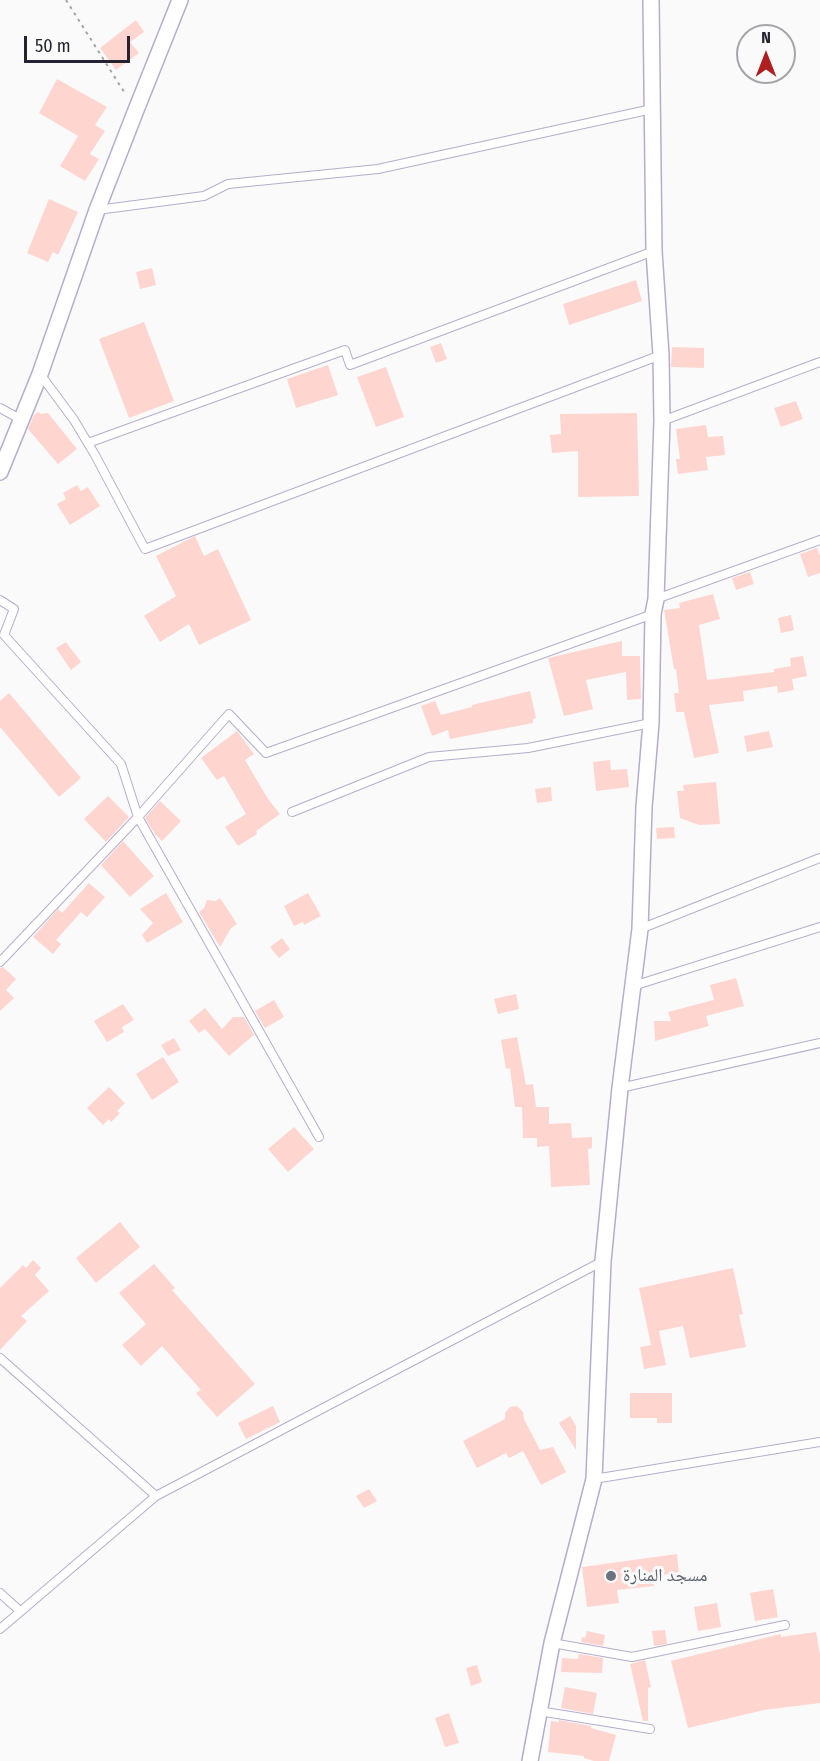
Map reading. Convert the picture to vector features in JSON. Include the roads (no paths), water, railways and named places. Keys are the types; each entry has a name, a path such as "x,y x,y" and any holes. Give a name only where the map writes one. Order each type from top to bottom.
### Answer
{"street":[{"path":"0,472 20,418 40,374 98,210 180,0"},
{"path":"530,1761 552,1644 594,1479 603,1261 620,1088 640,929 644,807 651,723 662,421 662,355 654,251 651,0"}],"lane":[{"path":"98,210 204,196 228,184 378,168 652,110"},
{"path":"88,443 345,350 350,365 654,251"},
{"path":"40,374 88,443 145,549 662,355"},
{"path":"662,421 820,362"},
{"path":"0,408 20,418"},
{"path":"0,962 138,818 229,714 266,753 655,607 820,540"},
{"path":"0,600 14,609 4,635 121,764 138,818 319,1137"},
{"path":"292,812 429,757 528,748 651,723"},
{"path":"640,929 820,858"},
{"path":"633,986 820,927"},
{"path":"620,1088 820,1043"},
{"path":"0,1629 156,1496 603,1261"},
{"path":"0,1358 156,1496"},
{"path":"594,1479 820,1442"},
{"path":"0,1593 20,1611"},
{"path":"552,1644 632,1657 785,1625"},
{"path":"539,1711 650,1729"}],"place":[{"name":"مسجد المنارة","path":"611,1576"}]}
